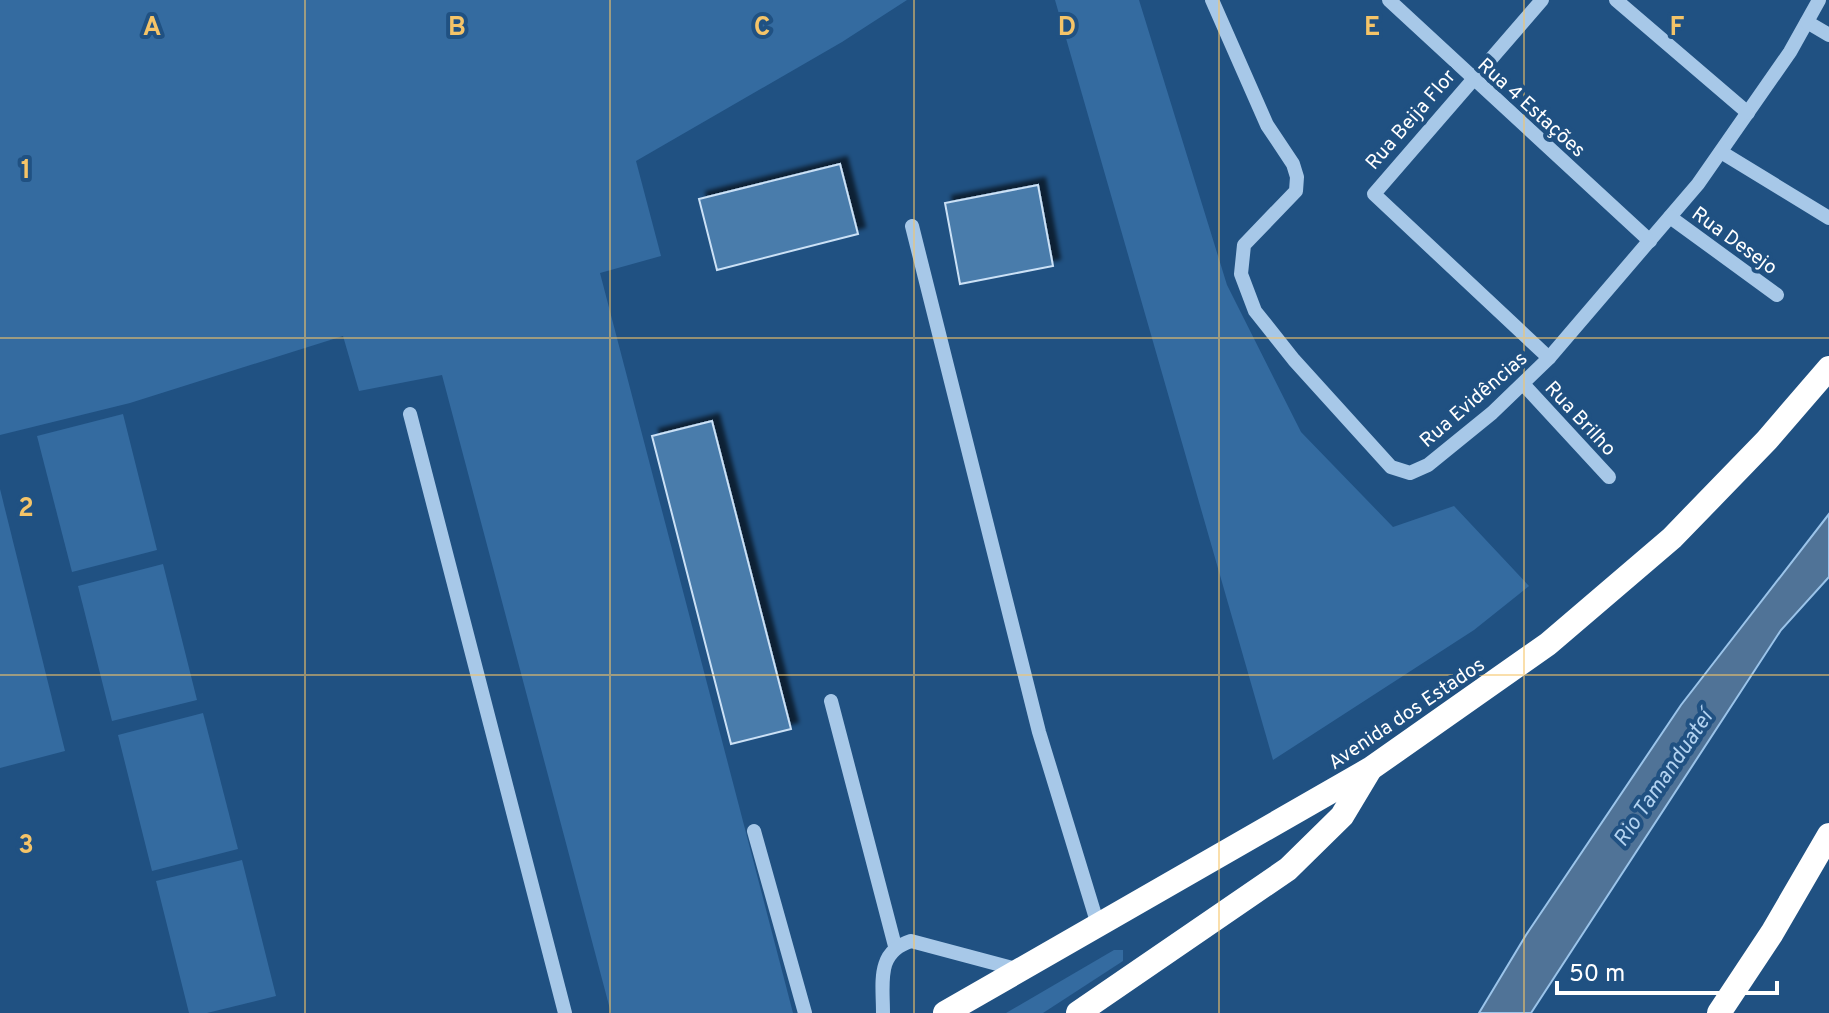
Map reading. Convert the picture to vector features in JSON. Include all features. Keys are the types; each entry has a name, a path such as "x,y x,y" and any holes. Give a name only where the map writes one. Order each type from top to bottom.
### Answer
{"highway":[{"name":"Avenida dos Estados","path":"945,1013 1370,769 1548,644 1672,538 1767,440 1829,368"},
{"path":"1078,1013 1288,869 1342,816 1370,769"},
{"path":"1719,1013 1772,933 1829,835"}],"street":[{"name":"Rua Evidências","path":"1212,0 1267,125 1293,164 1297,177 1296,191 1244,245 1241,274 1255,311 1294,360 1391,467 1410,473 1428,465 1524,385 1549,358 1650,241 1721,152 1819,0"},
{"name":"Rua 4 Estações","path":"1389,0 1650,241"},
{"name":"Rua Beija Flor","path":"1542,0 1374,194 1549,358"},
{"path":"1616,0 1748,113"},
{"path":"1807,22 1829,35"},
{"path":"1721,152 1829,218"},
{"name":"Rua Desejo","path":"1670,217 1777,295"},
{"path":"912,226 1039,732 1098,925"},
{"name":"Rua Brilho","path":"1524,385 1609,477"},
{"path":"410,414 565,1013"},
{"path":"831,701 895,946"},
{"path":"754,831 805,1013"},
{"path":"883,1013 883,970 886,956 895,946 911,941 928,943 1020,970"}],"shaded area":[{"path":"0,0 907,0 842,42 636,161 661,256 600,273 793,1013 611,1013 442,375 359,391 343,336 130,403 0,435"},
{"path":"1055,0 1139,0 1227,285 1301,432 1393,527 1454,506 1529,586 1474,630 1273,760"},
{"path":"123,414 157,550 72,572 37,436"},
{"path":"0,489 65,751 0,768"},
{"path":"163,564 197,700 112,721 78,586"},
{"path":"203,713 238,849 152,871 118,735"},
{"path":"242,860 276,996 207,1013 189,1013 156,881"},
{"path":"1114,950 1123,950 1123,961 1043,1013 1006,1013"}],"water":[{"name":"Rio Tamanduateí","path":"1829,514 1829,577 1781,630 1531,1013 1479,1013 1526,935 1681,705"}],"building":[{"path":"840,164 858,234 717,270 699,199"},
{"path":"1038,185 1053,266 960,284 945,203"},
{"path":"712,421 791,729 731,744 652,436"}]}
